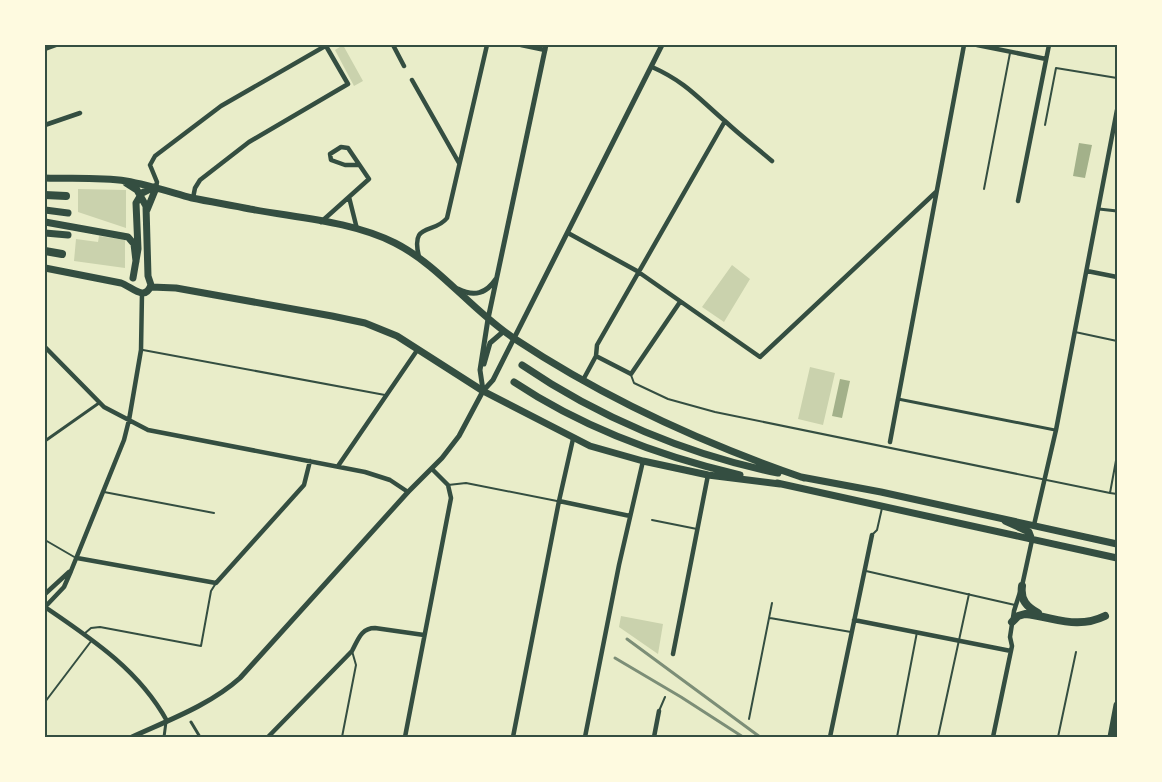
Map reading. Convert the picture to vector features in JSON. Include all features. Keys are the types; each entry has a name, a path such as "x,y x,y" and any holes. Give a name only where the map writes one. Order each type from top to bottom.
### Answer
{"highway":[{"path":"45,195 66,196"},
{"path":"45,251 62,254"},
{"path":"1022,586 1026,605 1047,618"},
{"path":"1012,622 1022,614 1084,623 1105,616"}],"main road":[{"path":"45,178 121,180 193,198 357,229 392,242 420,259 504,331 583,380 647,414 710,443 804,478"},
{"path":"45,268 121,283 132,287 137,292 148,291 151,281 148,276 145,202 133,187 121,180"},
{"path":"132,287 138,245 136,208 141,195 148,189 156,188"},
{"path":"146,213 156,188"},
{"path":"45,210 68,213"},
{"path":"45,222 128,237 134,244 136,261"},
{"path":"45,233 68,235"},
{"path":"133,278 140,274 148,276"},
{"path":"151,287 183,289 349,319 382,330 418,349 483,391 573,439 599,449 643,462 708,475 780,484"},
{"path":"522,365 586,404 671,441 728,461 1117,544"},
{"path":"514,382 565,413 633,444 685,461 1117,558"},
{"path":"988,515 1027,531 1032,540"},
{"path":"1111,737 1117,705"}],"street":[{"path":"45,49 56,45"},
{"path":"156,188 157,182 150,165 155,156 221,106 326,45 348,84 249,142 200,180 193,198"},
{"path":"393,45 404,66"},
{"path":"420,259 417,246 418,237 426,229 447,219 487,45"},
{"path":"483,391 480,370 488,319 545,48 521,45"},
{"path":"132,737 214,697 240,678 408,492 432,469 459,436 483,391 493,380 662,45"},
{"path":"889,444 964,45"},
{"path":"976,45 1046,59"},
{"path":"1018,201 1049,45"},
{"path":"652,67 675,77 772,162"},
{"path":"412,80 459,164"},
{"path":"1034,525 1056,430 1117,110"},
{"path":"45,125 80,113"},
{"path":"583,380 596,356 597,345 637,271 725,122"},
{"path":"321,222 369,179 348,148 341,147 330,154 331,159 337,164 359,165"},
{"path":"568,233 637,271 760,357 936,192"},
{"path":"349,197 357,229"},
{"path":"1099,208 1117,211"},
{"path":"1087,272 1117,277"},
{"path":"448,284 468,293 477,294 489,288 497,277"},
{"path":"142,293 141,350 124,440 64,587 45,607 123,664 155,702 166,720 164,737"},
{"path":"596,356 631,374 680,302"},
{"path":"480,381 489,346 493,339 504,331"},
{"path":"45,345 99,403 148,430 365,472 384,478 408,492"},
{"path":"338,466 418,349"},
{"path":"898,399 1056,430"},
{"path":"45,441 99,403"},
{"path":"513,737 573,439"},
{"path":"77,558 216,583 304,485 310,461"},
{"path":"585,737 643,462"},
{"path":"405,737 451,503 448,485 432,469"},
{"path":"673,654 708,475"},
{"path":"559,501 630,516"},
{"path":"830,737 872,535"},
{"path":"993,737 1011,651 1010,637 1015,605 1022,586 1032,540"},
{"path":"45,594 71,571"},
{"path":"854,620 1011,651"},
{"path":"267,737 352,651 363,631 370,628 424,635"},
{"path":"654,737 659,711"},
{"path":"191,722 200,737"}],"lane":[{"path":"984,189 1011,52"},
{"path":"1045,125 1056,68 1117,78"},
{"path":"1075,332 1117,340"},
{"path":"141,350 385,395"},
{"path":"631,374 634,382 668,399 715,412 889,444 1044,480 1117,494"},
{"path":"1110,493 1117,455"},
{"path":"448,485 466,483 559,501"},
{"path":"102,491 213,513"},
{"path":"872,535 877,530 883,506"},
{"path":"652,520 697,529"},
{"path":"45,540 77,558"},
{"path":"864,571 1015,605"},
{"path":"84,634 92,628 100,627 201,646 212,591 216,583"},
{"path":"938,737 969,594"},
{"path":"749,719 772,603"},
{"path":"770,618 851,632"},
{"path":"897,737 917,632"},
{"path":"45,702 92,640"},
{"path":"342,737 356,665 352,651"},
{"path":"1058,737 1076,651"},
{"path":"659,711 665,697"}],"shaded area":[{"path":"343,45 363,81 354,86 335,50"},
{"path":"1079,143 1092,145 1085,178 1073,176"},
{"path":"78,189 126,190 126,228 78,212"},
{"path":"99,236 125,240 125,268 74,261 76,239 98,242"},
{"path":"732,265 750,279 724,322 702,307"},
{"path":"810,367 835,373 823,425 798,419"},
{"path":"840,379 850,381 842,418 832,416"},
{"path":"621,616 663,624 658,654 619,627"}],"railway":[{"path":"627,639 760,737"},
{"path":"615,658 743,737"}]}
